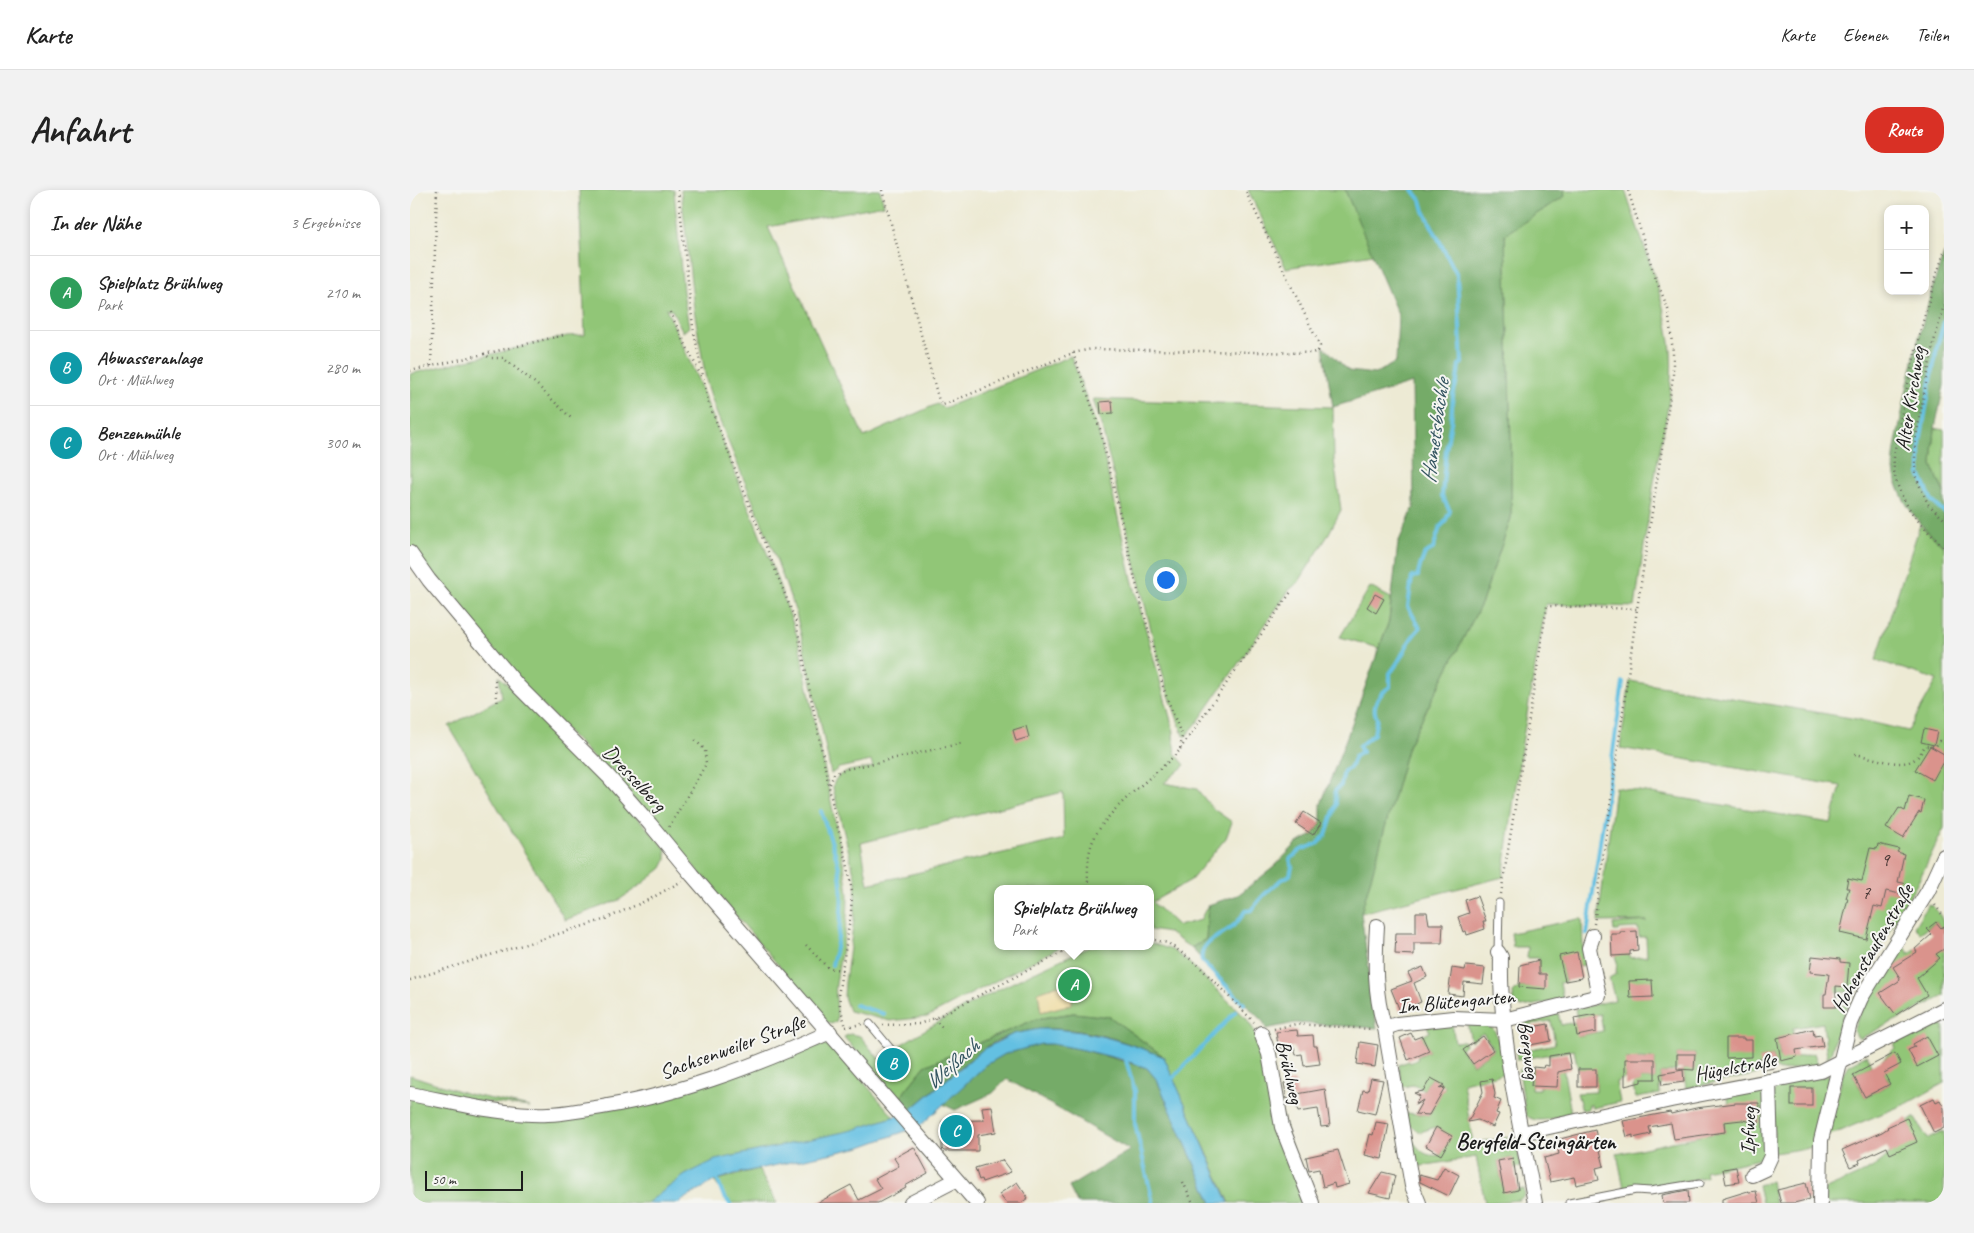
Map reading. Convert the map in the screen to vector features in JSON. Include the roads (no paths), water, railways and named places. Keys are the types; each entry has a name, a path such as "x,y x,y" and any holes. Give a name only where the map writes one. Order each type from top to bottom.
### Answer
{"street":[{"name":"Dresselberg","path":"410,553 429,580 518,686 608,776 977,1203"},
{"name":"Hohenstaufenstraße","path":"1820,1203 1821,1140 1850,1022 1861,998 1928,891 1944,856"},
{"name":"Im Blütengarten","path":"1377,926 1376,972 1382,1018 1412,1186 1419,1203"},
{"name":"Im Blütengarten","path":"1385,1028 1397,1024 1453,1018 1504,1020 1599,996 1591,942"},
{"name":"Bergweg","path":"1498,952 1501,957 1500,992 1504,1020 1522,1132 1536,1203"},
{"name":"Hügelstraße","path":"1522,1132 1671,1100 1821,1071 1943,1013"},
{"name":"Sachsenweiler Straße","path":"410,1094 497,1110 548,1114 621,1104 713,1080 757,1064 830,1032"},
{"name":"Brühlweg","path":"1261,1033 1269,1054 1282,1128 1312,1203"},
{"name":"Ipfweg","path":"1752,1175 1765,1169 1771,1156 1769,1081"},
{"path":"911,1203 956,1180"}],"lane":[{"name":"Bergweg","path":"1498,952 1500,903"},
{"path":"870,1024 899,1059"},
{"path":"1569,1203 1636,1190 1650,1191 1700,1183"}],"water":[{"path":"1039,1029 1087,1033 1134,1046 1164,1057 1229,1203 1212,1203 1157,1080 1147,1068 1084,1050 1052,1044 1041,1044 1005,1054 986,1065 920,1126 861,1147 735,1174 714,1181 678,1203 647,1203 685,1175 715,1160 853,1130 908,1112 982,1050 1013,1034"}],"waterway":[{"name":"Hametsbächle","path":"1244,1004 1202,961 1203,950 1210,942 1240,919 1245,911 1252,910 1269,890 1290,875 1292,867 1290,859 1301,850 1317,844 1326,835 1336,805 1335,791 1341,785 1344,771 1350,768 1355,756 1362,752 1359,746 1374,734 1377,718 1375,704 1390,687 1390,673 1420,628 1408,607 1412,577 1418,576 1425,553 1433,549 1440,527 1445,522 1450,511 1442,496 1453,395 1459,365 1462,363 1457,275 1424,211 1421,200 1413,190"},
{"path":"1944,322 1937,347 1920,442 1920,474 1932,501 1944,512"},
{"path":"1587,934 1623,682"},
{"path":"821,811 839,868 842,892 841,916 832,965"},
{"path":"855,1005 884,1014"},
{"name":"Hametsbächle","path":"1171,1080 1236,1011"},
{"path":"1125,1057 1135,1091 1135,1124 1153,1203"},
{"path":"716,1176 724,1197 730,1203"}],"place":[{"name":"Spielplatz Brühlweg","path":"1074,985"},
{"name":"Abwasseranlage","path":"893,1064"},
{"name":"Benzenmühle","path":"956,1131"}],"district":[{"name":"Bergfeld-Steingärten","path":"1536,1142"}],"water label":[{"name":"Weißach","path":"952,1064"}]}
